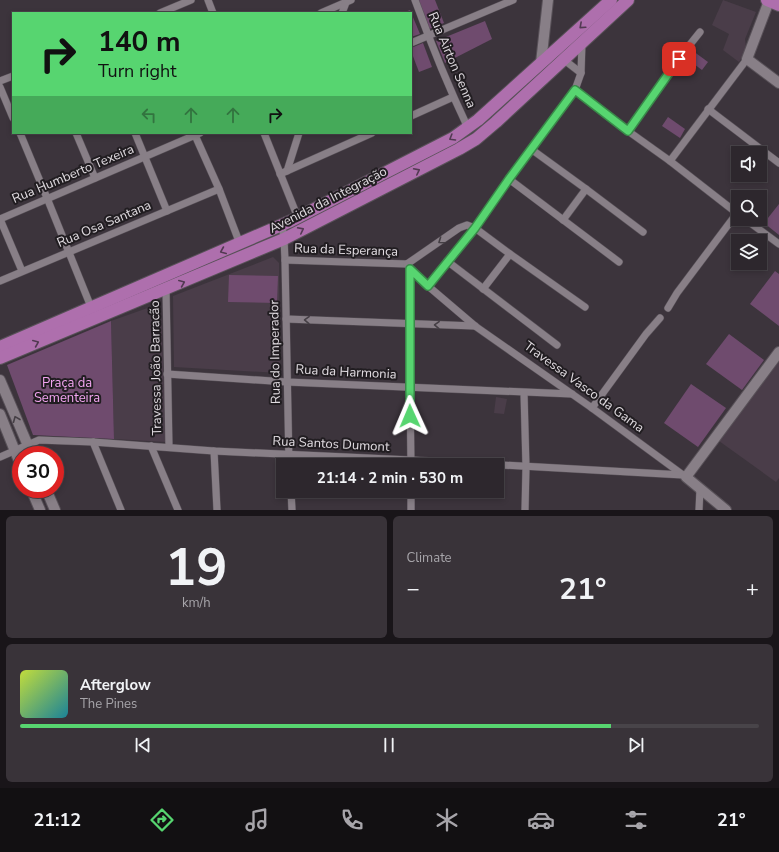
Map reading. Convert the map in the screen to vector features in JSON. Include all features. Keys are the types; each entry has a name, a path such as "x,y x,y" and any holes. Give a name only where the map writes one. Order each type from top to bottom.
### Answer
{"main road":[{"name":"Avenida da Integração","path":"0,347 298,218 453,138 468,128 611,0"},
{"name":"Avenida da Integração","path":"0,358 284,239 452,153 476,139 496,122 628,0"},
{"path":"502,98 505,106 507,108 511,108"},
{"path":"486,112 492,114 496,122"}],"street":[{"path":"162,12 191,0"},
{"path":"208,0 213,12"},
{"name":"Rua Airton Senna","path":"415,0 453,97 468,128"},
{"path":"412,43 513,0"},
{"path":"541,63 548,0"},
{"path":"323,12 348,1"},
{"path":"342,12 348,1"},
{"path":"670,161 747,59 771,2"},
{"path":"628,131 700,32"},
{"path":"428,286 475,228 509,179 575,90 581,73 582,42"},
{"path":"563,59 581,73"},
{"path":"747,59 779,83"},
{"path":"766,73 779,78"},
{"path":"0,81 12,76"},
{"path":"0,87 12,116"},
{"path":"575,90 731,208"},
{"path":"412,116 453,97"},
{"path":"708,109 779,162"},
{"path":"20,134 91,307"},
{"path":"76,134 95,178"},
{"path":"135,134 166,211"},
{"path":"196,134 240,244"},
{"name":"Rua Humberto Texeira","path":"0,219 196,134"},
{"path":"264,134 298,218"},
{"path":"287,171 299,134"},
{"path":"280,174 370,134"},
{"path":"531,149 643,232"},
{"path":"509,179 619,262"},
{"name":"Rua Osa Santana","path":"0,281 218,189"},
{"path":"563,220 586,189"},
{"path":"0,219 22,271"},
{"path":"668,308 677,293 731,221"},
{"name":"Rua do Imperador","path":"282,225 285,260 288,458"},
{"path":"411,458 408,266 459,228 467,225 475,228 585,307"},
{"path":"755,226 779,244"},
{"path":"483,289 510,254"},
{"name":"Rua da Esperança","path":"285,260 408,266"},
{"path":"447,261 557,346"},
{"name":"Travessa Vasco da Gama","path":"408,266 428,286 476,326 592,408 684,476 726,510"},
{"name":"Travessa João Barracão","path":"166,289 169,447"},
{"path":"592,408 646,334 660,318"},
{"path":"286,319 476,326"},
{"path":"684,476 779,352"},
{"name":"Rua da Harmonia","path":"167,374 287,382 572,394"},
{"path":"0,380 28,445"},
{"path":"524,393 526,510"},
{"path":"0,414 12,446"},
{"name":"Rua Santos Dumont","path":"28,445 39,440 93,442 214,451 343,458"},
{"path":"93,442 121,510"},
{"path":"151,446 178,510"},
{"name":"Rua Santos Dumont","path":"0,457 12,451"},
{"path":"214,451 217,510"},
{"name":"Rua Santos Dumont","path":"504,465 684,476"},
{"path":"699,510 700,489"},
{"path":"35,498 40,510"},
{"path":"50,498 55,510"},
{"path":"291,498 292,510"},
{"path":"411,498 411,510"}],"shaded area":[{"path":"723,0 756,12 745,39 746,47 744,55 739,62 723,50 729,34 712,25"},
{"path":"273,257 279,263 280,373 174,367 173,296"},
{"path":"156,305 161,311 166,442 114,439 111,321"},
{"path":"779,361 779,478 776,482 719,441"},
{"path":"496,397 507,399 504,414 494,413"}],"green space":[{"path":"418,0 435,0 444,23 429,29"},
{"path":"412,15 420,34 412,37"},
{"path":"485,21 492,39 445,63 436,41"},
{"path":"423,43 432,67 419,72 412,54 412,48"},
{"path":"693,51 708,62 702,70 687,59"},
{"path":"668,117 685,129 680,138 662,126"},
{"path":"779,204 779,235 767,225 767,219"},
{"path":"775,271 779,274 779,326 750,304"},
{"path":"229,275 278,276 277,303 228,302"},
{"name":"Praça da Sementeira","path":"111,321 114,439 33,435 7,365"},
{"path":"729,334 764,360 742,390 706,364"},
{"path":"691,384 726,408 698,447 664,423"}],"route":[{"path":"410,416 410,269 428,286 475,228 509,179 575,90 628,131 679,59"}]}
